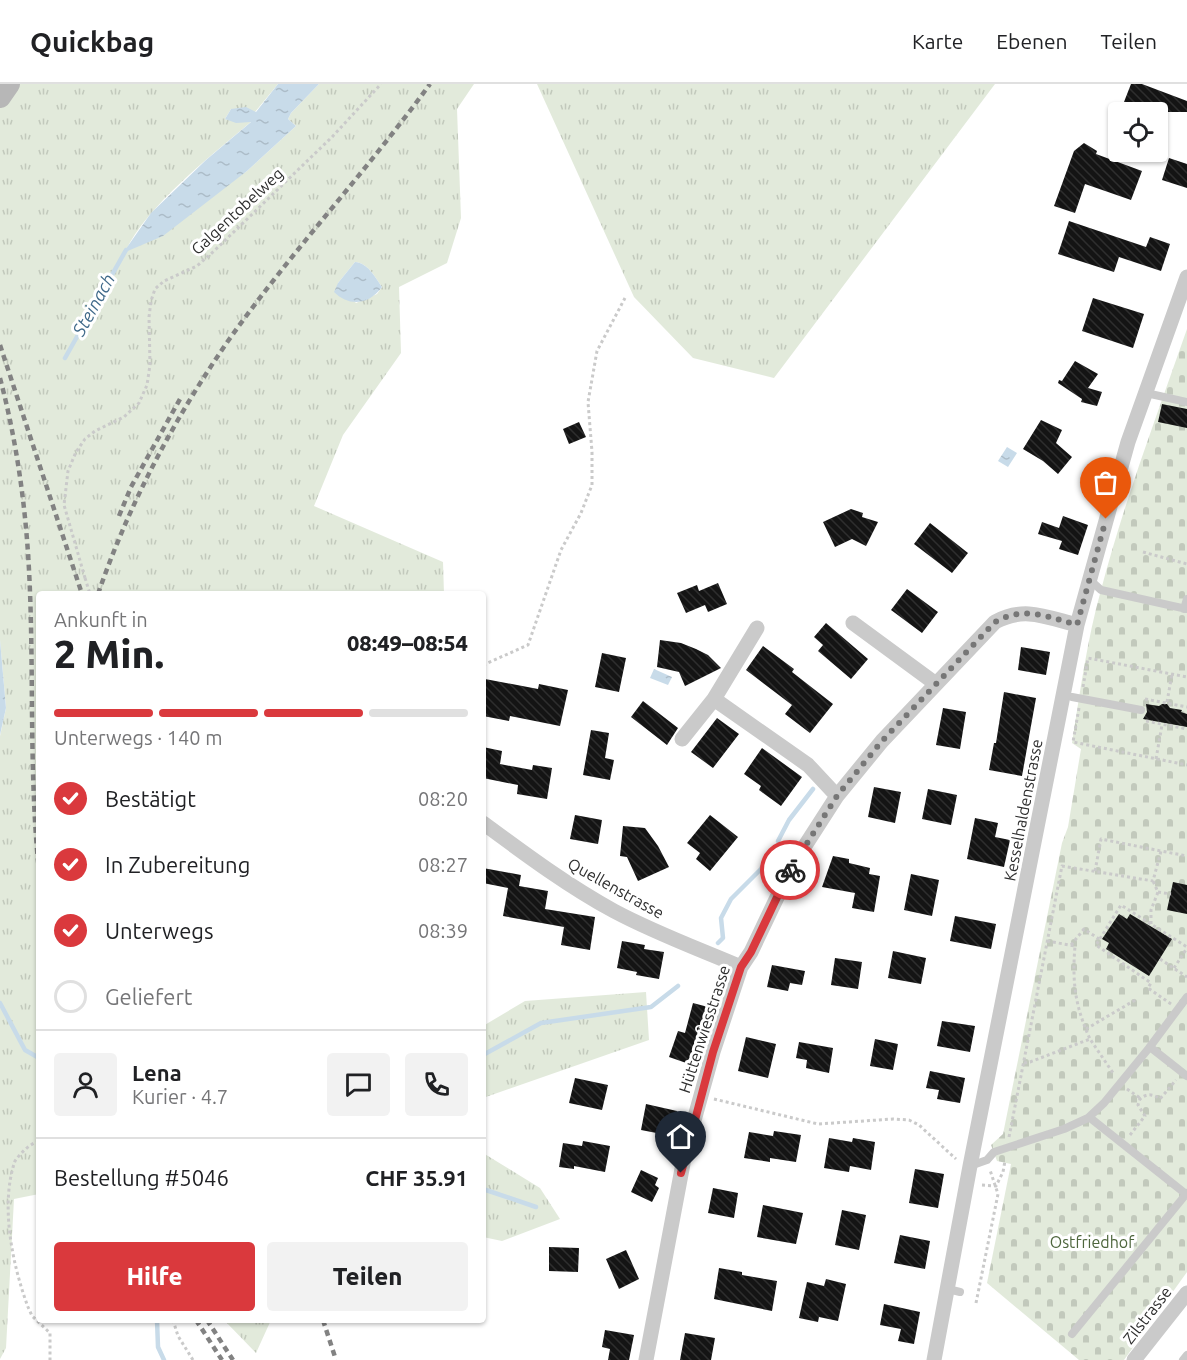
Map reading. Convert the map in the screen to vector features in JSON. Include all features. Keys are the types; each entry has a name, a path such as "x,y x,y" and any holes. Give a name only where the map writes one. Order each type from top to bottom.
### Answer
{"main road":[{"path":"0,98 9,84"}],"street":[{"name":"Kesselhaldenstrasse","path":"934,1360 945,1331 954,1291 965,1164 1077,625 1128,442 1187,277"},
{"name":"Hüttenwiesstrasse","path":"645,1360 685,1154 713,1052 741,967 751,952 792,866 837,796 882,741 995,622 1008,615 1022,612 1077,625"},
{"path":"853,623 936,684"},
{"path":"682,738 714,699 758,628"},
{"path":"714,699 808,765 837,796"},
{"name":"Quellenstrasse","path":"486,825 546,869 613,910 663,935 741,967"},
{"name":"Zilstrasse","path":"1134,1360 1187,1293"}],"lane":[{"path":"1146,393 1187,402"},
{"path":"1088,579 1101,590 1186,609 1187,599"},
{"path":"1072,697 1141,710"},
{"path":"965,1164 987,1160 994,1152 1064,1129 1089,1117 1150,1047 1187,997"},
{"path":"1150,1047 1185,1074"},
{"path":"1072,1334 1187,1193 1089,1117"},
{"path":"1183,1360 1187,1355"}],"path":[{"name":"Galgentobelweg","path":"89,591 64,505 68,471 76,452 85,439 95,431 124,417 139,403 147,385 150,364 149,317 155,289 164,281 197,266 214,251 332,137 381,84"},
{"path":"486,664 528,645 561,550 581,513 591,485 592,452 588,402 597,351 625,298"},
{"path":"1143,552 1187,564"},
{"path":"1082,694 1088,658 1187,677"},
{"path":"1167,702 1172,674"},
{"path":"1187,707 1143,698 1140,720 1187,729"},
{"path":"1080,703 1073,742 1187,765"},
{"path":"1156,759 1162,725"},
{"path":"1095,872 1101,839 1187,856"},
{"path":"1151,924 1151,910 1158,892 1154,881 1161,851"},
{"path":"996,1186 1003,1172 1062,866 1154,881"},
{"path":"1158,892 1171,894"},
{"path":"1174,969 1187,948 1121,905 1096,945 1151,983 1148,988 1179,1009"},
{"path":"1071,945 1084,929 1100,939"},
{"path":"1047,941 1075,946 1075,994 1080,1017 1104,1063 1120,1083"},
{"path":"1160,959 1187,977"},
{"path":"1086,1029 1137,999"},
{"path":"1024,1063 1090,1039"},
{"path":"1140,1098 1155,1095 1160,1099 1185,1074"},
{"path":"1134,1094 1140,1098"},
{"path":"710,1098 818,1124 909,1120 919,1125 965,1164"},
{"path":"1124,1144 1145,1116 1138,1105 1140,1098"},
{"path":"5,1184 11,1168 21,1153 36,1143"},
{"path":"976,1303 998,1194 987,1160"},
{"path":"977,1184 996,1186"},
{"path":"4,1226 28,1307 36,1320"},
{"path":"39,1323 50,1333 50,1360"},
{"path":"174,1323 178,1336 193,1360"}],"green space":[{"path":"0,84 278,84 255,112 231,109 225,119 252,121 164,199 148,216 125,252 247,171 296,126 288,119 291,113 319,84 474,84 457,109 461,218 447,263 399,287 401,353 343,435 314,506 443,562 444,591 36,591 36,1195 14,1199 6,1348 0,1359 0,736 6,708 0,640","holes":["355,262 364,265 382,287 377,294 356,303 338,283"]},
{"path":"537,84 995,84 774,378 693,358 634,297"},
{"name":"Ostfriedhof","path":"1187,329 1187,1272 1124,1360 1079,1360 987,1283 1011,1164 997,1161 991,1145 1003,1134 1062,843 1068,827 1081,749 1072,743 1096,609 1130,491"},
{"path":"646,992 649,1040 486,1097 486,1024 525,1001"},
{"path":"486,1155 540,1188 560,1219 502,1241 486,1238"},
{"path":"227,1323 270,1323 256,1353"}],"water":[{"path":"278,84 319,84 291,113 288,119 296,126 247,171 163,236 123,253 151,213 206,160 251,122 236,123 225,119 231,109 246,107 256,112"},
{"path":"355,262 364,265 382,287 371,297 359,302 346,300 334,292 338,283"},
{"path":"1007,447 1017,453 1008,467 998,461"},
{"path":"0,640 6,708 0,735"},
{"path":"654,669 672,677 668,685 650,678"}],"building":[{"path":"1131,84 1142,84 1187,101 1187,112 1168,112 1168,102 1124,102"},
{"path":"1084,143 1097,151 1096,154 1108,158 1108,162 1118,162 1142,171 1131,200 1085,184 1075,213 1054,206 1074,151"},
{"path":"1169,158 1187,164 1187,188 1162,180"},
{"path":"1069,221 1146,247 1150,237 1170,244 1161,271 1119,257 1114,272 1058,254"},
{"path":"1093,298 1144,314 1133,348 1082,331"},
{"path":"1075,361 1098,374 1088,388 1102,392 1097,406 1081,402 1082,399 1058,383 1059,380 1062,381"},
{"path":"1162,404 1187,409 1187,428 1158,422"},
{"path":"1041,420 1062,430 1056,443 1072,457 1058,474 1043,461 1023,449"},
{"path":"579,422 586,437 569,444 563,429"},
{"path":"1086,470 1100,473 1097,488 1083,484"},
{"path":"851,509 863,513 862,517 878,522 866,546 852,539 835,547 823,522"},
{"path":"1063,516 1088,525 1078,555 1059,549 1062,541 1038,534 1042,522 1059,528"},
{"path":"930,523 968,553 952,573 914,544"},
{"path":"718,583 727,604 708,612 705,605 686,613 677,593 697,585 699,591"},
{"path":"907,589 938,612 922,633 891,610"},
{"path":"826,623 868,659 851,679 818,651 823,645 814,637"},
{"path":"660,640 681,643 696,649 708,655 721,668 685,686 679,672 657,667"},
{"path":"763,646 794,669 792,672 833,704 810,733 785,714 792,705 746,670"},
{"path":"1021,647 1050,652 1046,675 1018,670"},
{"path":"602,653 626,658 619,692 595,687"},
{"path":"486,679 538,689 539,684 568,690 560,726 510,716 509,721 486,717"},
{"path":"1004,692 1036,698 1022,776 989,770"},
{"path":"643,701 678,728 667,745 631,717"},
{"path":"1146,704 1159,706 1167,704 1170,708 1182,710 1181,712 1187,714 1187,727 1143,719 1147,712"},
{"path":"943,708 966,712 960,749 936,745"},
{"path":"717,718 739,734 713,768 691,752"},
{"path":"591,730 609,733 605,758 614,760 610,780 583,775"},
{"path":"486,748 502,751 500,764 532,770 533,765 552,768 547,799 517,794 518,785 486,779"},
{"path":"762,748 802,777 781,806 759,790 761,786 744,774"},
{"path":"874,787 901,792 895,823 868,817"},
{"path":"928,789 957,795 951,825 922,819"},
{"path":"575,815 602,820 598,844 570,839"},
{"path":"710,815 738,837 710,871 696,859 700,853 687,843"},
{"path":"975,818 998,823 995,837 1010,840 1004,867 967,859"},
{"path":"623,826 645,828 669,867 638,881 627,857 620,856"},
{"path":"833,856 849,859 849,863 870,868 869,874 880,876 874,912 852,908 855,893 822,887"},
{"path":"486,869 521,875 519,886 548,891 545,909 595,917 590,950 561,945 564,927 503,916 508,888 486,884"},
{"path":"911,874 939,880 932,916 904,910"},
{"path":"1173,882 1187,885 1187,914 1167,910"},
{"path":"1119,914 1127,919 1130,914 1172,939 1149,976 1106,949 1109,943 1102,939"},
{"path":"955,916 996,924 991,949 950,941"},
{"path":"622,941 645,945 644,949 664,952 659,979 636,975 637,972 617,968"},
{"path":"893,951 926,958 921,984 888,978"},
{"path":"835,958 862,962 858,989 831,985"},
{"path":"772,965 805,971 802,985 790,983 788,991 767,987"},
{"path":"693,1003 708,1007 692,1065 669,1057 678,1031 685,1033"},
{"path":"942,1021 975,1026 970,1052 937,1046"},
{"path":"746,1037 776,1044 768,1078 738,1071"},
{"path":"875,1039 898,1044 893,1070 870,1066"},
{"path":"799,1042 833,1048 829,1073 806,1068 807,1060 796,1058"},
{"path":"930,1071 965,1078 960,1103 937,1099 939,1090 926,1088"},
{"path":"575,1078 608,1085 602,1110 569,1103"},
{"path":"646,1104 677,1111 672,1136 641,1130"},
{"path":"774,1131 801,1135 796,1162 770,1158 770,1162 744,1158 749,1132 773,1136"},
{"path":"829,1138 852,1142 853,1138 875,1142 871,1170 850,1166 849,1172 824,1168"},
{"path":"583,1141 610,1146 605,1172 574,1166 574,1169 559,1167 563,1143 582,1146"},
{"path":"915,1169 944,1174 938,1208 909,1203"},
{"path":"641,1170 658,1178 655,1185 659,1188 652,1202 631,1192"},
{"path":"713,1188 738,1193 734,1218 708,1213"},
{"path":"763,1205 803,1213 796,1244 757,1237"},
{"path":"842,1210 866,1215 859,1250 835,1245"},
{"path":"900,1235 930,1241 925,1269 894,1263"},
{"path":"549,1247 579,1248 578,1272 549,1271"},
{"path":"626,1250 639,1279 619,1289 606,1259"},
{"path":"719,1268 742,1272 742,1275 777,1281 772,1311 714,1299"},
{"path":"826,1279 846,1284 838,1321 819,1317 818,1322 799,1318 807,1282 824,1286"},
{"path":"884,1304 920,1312 914,1344 898,1341 901,1329 880,1325"},
{"path":"605,1330 634,1335 629,1360 608,1360 610,1349 602,1347"},
{"path":"685,1333 715,1338 711,1360 680,1360"}],"waterway":[{"name":"Steinach","path":"65,358 126,250"},
{"path":"778,841 789,820 813,789"},
{"path":"718,943 723,938 721,918 731,899 764,864"},
{"path":"486,1053 541,1023 651,1007 678,986"},
{"name":"Steinach","path":"0,1003 25,1050 36,1056"},
{"path":"486,1190 536,1207"},
{"name":"Steinach","path":"157,1323 158,1347 164,1360"}],"railway":[{"path":"99,591 124,527 154,463 208,371 252,308 430,84"},
{"path":"0,345 81,591"},
{"path":"0,378 14,443 26,531 30,593 36,831"},
{"path":"119,516 131,487 180,399"},
{"path":"198,1323 222,1360"},
{"path":"209,1323 233,1360"},
{"path":"324,1323 336,1360"}],"way so far":[{"path":"790,870 837,796 882,741 995,622 1008,615 1022,612 1077,625 1106,519"}],"route":[{"path":"681,1173 713,1052 741,967 751,952 790,870"}]}
